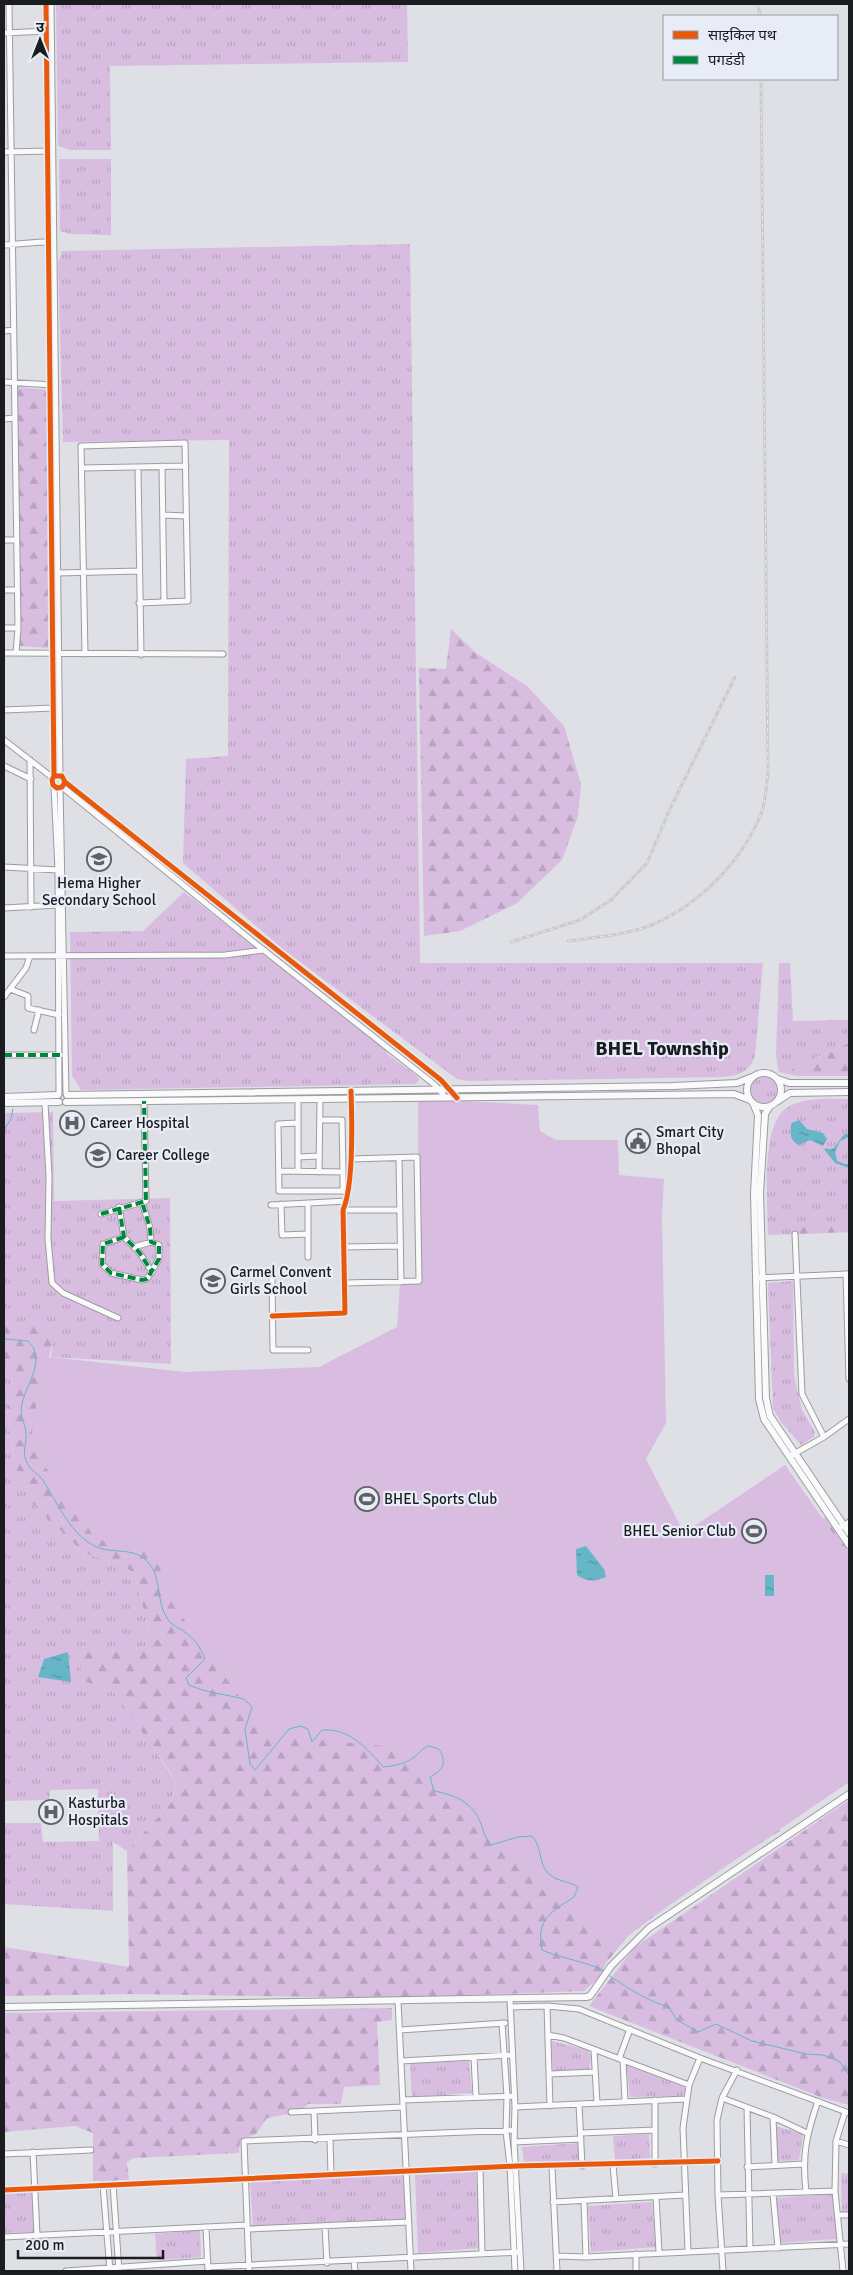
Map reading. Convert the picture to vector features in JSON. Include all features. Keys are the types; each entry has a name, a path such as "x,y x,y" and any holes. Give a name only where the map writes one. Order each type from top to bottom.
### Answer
{"main road":[{"path":"386,1095 440,1090 737,1084 758,1074 767,1073 789,1084 849,1083"},
{"path":"752,1077 747,1091 758,1115 760,1150 759,1278 766,1398 770,1416 792,1454 849,1533"},
{"path":"760,1150 765,1114 779,1098 781,1088 777,1078"},
{"path":"4,1096 386,1095 457,1098 734,1094 764,1107 773,1104 790,1093 849,1092"},
{"path":"4,1103 45,1103 62,1097 144,1102 263,1096 320,1099 352,1095"},
{"path":"844,1525 849,1545"},
{"path":"4,2007 590,1996 611,1966 650,1928 849,1794"}],"street":[{"path":"9,4 6,33 6,115 10,152 13,245 16,590 18,628 16,653"},
{"path":"46,4 49,31"},
{"path":"51,4 49,31 56,654 56,776 52,783 60,786 275,949 441,1080 457,1098"},
{"path":"6,33 49,31"},
{"path":"4,152 50,151"},
{"path":"42,242 51,236"},
{"path":"4,245 42,242 52,244"},
{"path":"4,331 14,330"},
{"path":"4,382 53,385"},
{"path":"53,385 58,573 54,708 56,776"},
{"path":"4,419 14,418"},
{"path":"84,654 82,446 185,443 188,601 139,602"},
{"path":"162,466 164,602"},
{"path":"82,468 186,466"},
{"path":"138,467 138,571 141,655"},
{"path":"163,515 186,516"},
{"path":"4,540 16,540"},
{"path":"58,573 138,571"},
{"path":"4,590 16,590"},
{"path":"4,628 18,628"},
{"path":"4,653 224,654"},
{"path":"4,710 54,708"},
{"path":"4,740 30,760 56,776 64,778 60,786 58,870 62,1097"},
{"path":"30,760 31,908"},
{"path":"4,766 31,780"},
{"path":"60,786 440,1090 446,1098"},
{"path":"60,786 62,1097"},
{"path":"4,867 58,870"},
{"path":"4,908 58,905"},
{"path":"4,956 225,955 275,949"},
{"path":"4,996 26,968 30,956"},
{"path":"10,989 28,996 28,1008 60,1015"},
{"path":"34,1030 39,1010"},
{"path":"4,1055 60,1055"},
{"path":"272,1316 345,1313 346,1283 343,1210 347,1202 351,1159 352,1095"},
{"path":"298,1099 298,1171"},
{"path":"319,1172 320,1099"},
{"path":"102,1214 146,1201 144,1102"},
{"path":"45,1103 50,1176 48,1238 52,1283 63,1293 118,1318"},
{"path":"298,1123 278,1124 280,1192 343,1191 342,1120 320,1120"},
{"path":"298,1157 319,1156"},
{"path":"346,1283 419,1281 417,1157 351,1159"},
{"path":"398,1158 400,1282"},
{"path":"279,1172 343,1172"},
{"path":"142,1202 150,1228 151,1242"},
{"path":"271,1205 347,1202"},
{"path":"308,1203 308,1257"},
{"path":"281,1204 282,1235 308,1234"},
{"path":"118,1208 124,1237 134,1247 152,1272"},
{"path":"343,1210 399,1210"},
{"path":"796,1234 802,1394 824,1437"},
{"path":"124,1237 103,1244 102,1264 107,1271 142,1280 147,1279 159,1259 159,1245 151,1242 134,1247"},
{"path":"344,1247 400,1246"},
{"path":"759,1278 848,1275 849,1379"},
{"path":"272,1277 273,1350 308,1350"},
{"path":"792,1454 824,1437 849,1419"},
{"path":"510,1999 515,2107 514,2142 517,2166 521,2271"},
{"path":"398,2001 411,2271"},
{"path":"510,2007 547,2006 579,2009 700,2058 847,2112 836,2141 835,2191 843,2271"},
{"path":"547,2006 550,2106"},
{"path":"400,2030 510,2022"},
{"path":"502,2023 507,2096 506,2131 510,2166 515,2271"},
{"path":"625,2101 621,2060 630,2029"},
{"path":"548,2035 564,2038 689,2085"},
{"path":"594,2050 597,2103"},
{"path":"401,2061 504,2057 512,2055"},
{"path":"474,2058 476,2096"},
{"path":"688,2251 683,2128 689,2085 700,2058"},
{"path":"723,2271 718,2195 717,2120 722,2098 737,2070"},
{"path":"550,2074 595,2072"},
{"path":"403,2100 514,2096"},
{"path":"722,2098 773,2117 807,2133"},
{"path":"515,2107 686,2099"},
{"path":"655,2100 655,2164"},
{"path":"806,2192 803,2164 807,2133 818,2101"},
{"path":"579,2104 582,2166"},
{"path":"291,2112 404,2107"},
{"path":"747,2108 750,2249"},
{"path":"314,2111 315,2140"},
{"path":"773,2117 775,2165"},
{"path":"249,2271 244,2141 315,2140 514,2130"},
{"path":"514,2142 655,2130"},
{"path":"330,2139 331,2175"},
{"path":"836,2141 849,2145"},
{"path":"4,2154 91,2150"},
{"path":"33,2152 36,2235"},
{"path":"4,2190 510,2166 552,2167 718,2161"},
{"path":"747,2167 803,2164"},
{"path":"613,2165 616,2199"},
{"path":"552,2167 557,2271"},
{"path":"480,2168 482,2253"},
{"path":"113,2184 119,2269"},
{"path":"103,2185 110,2270"},
{"path":"718,2195 835,2191"},
{"path":"773,2194 778,2248"},
{"path":"553,2202 685,2196"},
{"path":"656,2198 660,2252"},
{"path":"584,2201 586,2257"},
{"path":"838,2215 849,2215"},
{"path":"4,2237 206,2227 325,2226 409,2222"},
{"path":"325,2226 327,2263"},
{"path":"206,2227 208,2269 249,2265 327,2263 520,2252"},
{"path":"557,2256 586,2257 849,2244"},
{"path":"636,2254 636,2271"},
{"path":"66,2271 110,2270 208,2260"},
{"path":"354,2260 355,2271"}],"green space":[{"path":"56,4 407,4 408,62 110,66 111,150 70,150 58,146"},
{"path":"59,159 111,159 111,235 72,234 60,231"},
{"path":"410,244 420,963 763,963 755,1056 750,1066 739,1074 724,1077 468,1081 457,1079 283,949 183,863 186,759 228,756 229,440 63,442 58,263 62,251"},
{"path":"18,387 47,390 48,648 20,646 16,393"},
{"path":"451,629 476,653 527,686 564,726 581,784 578,816 562,860 517,903 460,931 424,936 419,668 446,669"},
{"path":"184,892 388,1049 386,1053 417,1076 419,1080 416,1084 81,1090 72,1076 70,932 143,931"},
{"path":"779,963 790,963 793,1021 849,1020 849,1043 791,1069 797,1076 779,1072 776,1055"},
{"path":"849,1043 849,1076 797,1076 791,1069"},
{"path":"764,1077 773,1081 777,1090 773,1099 764,1103 755,1099 751,1090 755,1081"},
{"name":"BHEL Sports Club","path":"418,1099 538,1105 540,1131 556,1140 618,1140 619,1175 664,1179 662,1216 666,1423 646,1459 684,1533 785,1465 849,1556 849,1782 608,1947 405,1748 267,1735 181,1615 153,1553 95,1538 30,1445 43,1362 51,1357 185,1372 319,1367 397,1327 400,1284 419,1284"},
{"path":"816,1099 849,1099 849,1232 768,1235 767,1168 772,1133 777,1119 785,1109 800,1102"},
{"path":"53,1112 54,1201 170,1198 171,1364 51,1357 51,1338 43,1321 25,1325 4,1322 4,1113"},
{"path":"849,1222 849,1232 798,1234 797,1224"},
{"path":"793,1281 794,1376 802,1410 815,1432 814,1437 801,1445 781,1422 773,1408 768,1283"},
{"path":"42,1320 50,1330 51,1336 51,1348 47,1367 399,1637 799,1532 825,1517 849,1552 849,1782 799,1815 764,1802 781,1830 694,1886 628,1936 606,1963 599,1978 584,1991 385,1998 130,1994 4,1996 4,1947 129,1967 127,1851 171,1803 176,1783 114,1692 81,1680 81,1646 122,1653 146,1646 148,1626 134,1573 121,1564 84,1553 32,1503 17,1473 9,1432 7,1400 13,1380 7,1360 4,1358 4,1322 25,1325"},
{"path":"4,1358 7,1360 13,1380 7,1400 9,1432 17,1473 32,1502 84,1553 121,1564 134,1573 148,1626 146,1646 122,1653 81,1646 81,1680 114,1692 144,1733 176,1783 171,1803 127,1851 113,1842 113,1911 4,1904 4,1823 41,1823 43,1842 99,1841 98,1789 50,1790 49,1800 4,1801"},
{"path":"849,1800 849,2105 823,2098 589,2006 635,1947"},
{"path":"392,2008 392,2020 377,2022 380,2085 344,2087 341,2104 308,2104 299,2112 267,2118 256,2134 240,2140 239,2153 134,2158 127,2162 129,2180 93,2181 93,2133 75,2126 4,2132 4,2013"},
{"path":"551,2041 588,2050 591,2056 589,2069 553,2071"},
{"path":"469,2061 472,2093 412,2097 410,2063"},
{"path":"626,2065 686,2088 683,2096 630,2097"},
{"path":"775,2126 803,2134 799,2160 778,2161"},
{"path":"649,2134 650,2158 615,2160 613,2136"},
{"path":"579,2143 581,2162 524,2164 522,2147"},
{"path":"476,2172 480,2248 418,2253 415,2175"},
{"path":"841,2173 849,2174 849,2212 842,2213"},
{"path":"403,2174 408,2219 253,2227 250,2182"},
{"path":"33,2190 35,2232 4,2233 4,2192"},
{"path":"833,2194 837,2239 780,2243 776,2198"},
{"path":"652,2202 656,2247 591,2252 588,2206"},
{"path":"200,2230 201,2257 157,2260 155,2234"}],"water":[{"path":"799,1120 807,1129 823,1133 827,1139 823,1146 810,1140 799,1145 796,1144 791,1136 791,1126 792,1123"},
{"path":"845,1134 849,1134 849,1137 840,1141 835,1152 837,1161 849,1164 849,1168 835,1163 824,1149 833,1148"},
{"path":"586,1546 604,1569 606,1577 591,1580 577,1575 576,1549"},
{"path":"765,1575 774,1575 774,1596 765,1596"},
{"path":"68,1652 71,1682 38,1677 44,1659"}],"waterway":[{"path":"4,1130 11,1119 13,1109"},
{"path":"4,1339 28,1341 36,1355 34,1371 21,1409 26,1433 24,1449 26,1461 42,1479 73,1528 89,1543 99,1548 129,1552 141,1556 152,1567 165,1615 171,1623 193,1639 199,1646 205,1659 186,1678 189,1685 202,1690 244,1699 252,1707 245,1729 250,1764 255,1770 289,1729 300,1726 308,1729 312,1742 322,1730 341,1732 364,1746 383,1767 406,1762 429,1746 439,1749 443,1758 443,1765 430,1777 434,1791 456,1797 468,1805 478,1816 491,1845 518,1837 532,1836 538,1845 543,1866 549,1874 556,1879 578,1887 574,1897 552,1913 543,1924 541,1931 542,1950 604,1971"},
{"path":"607,1974 645,1998 668,2006 677,2020 698,2032 716,2024 752,2041 806,2054 823,2055 839,2061 849,2075"}],"railway":[{"path":"758,4 760,15"},
{"path":"568,941 634,931 654,924 688,905 718,879 731,864 753,831 764,804 768,773 761,80"},
{"path":"511,942 580,920 611,900 647,863 669,811 735,677"}],"marked path":[{"path":"4,1055 60,1055"},
{"path":"101,1214 146,1201 144,1101"},
{"path":"124,1237 103,1244 102,1264 111,1273 142,1280 147,1279 159,1259 159,1245 151,1242 150,1228 142,1202"},
{"path":"119,1207 124,1237 139,1252 152,1272"}],"cycle path":[{"path":"46,4 54,776"},
{"path":"65,782 62,787 57,788 53,785 52,780 54,776 62,776 65,782 441,1080 457,1098"},
{"path":"272,1316 345,1313 343,1210 347,1199 351,1169 351,1091"},
{"path":"4,2190 517,2166 718,2161"}],"place":[{"name":"Hema Higher Secondary School","path":"99,859"},
{"name":"Career Hospital","path":"72,1123"},
{"name":"Smart City Bhopal","path":"638,1141"},
{"name":"Career College","path":"98,1155"},
{"name":"Carmel Convent Girls School","path":"213,1281"},
{"name":"BHEL Sports Club","path":"367,1499"},
{"name":"BHEL Senior Club","path":"754,1531"},
{"name":"Kasturba Hospitals","path":"51,1812"}],"district":[{"name":"BHEL Township","path":"662,1048"}]}
